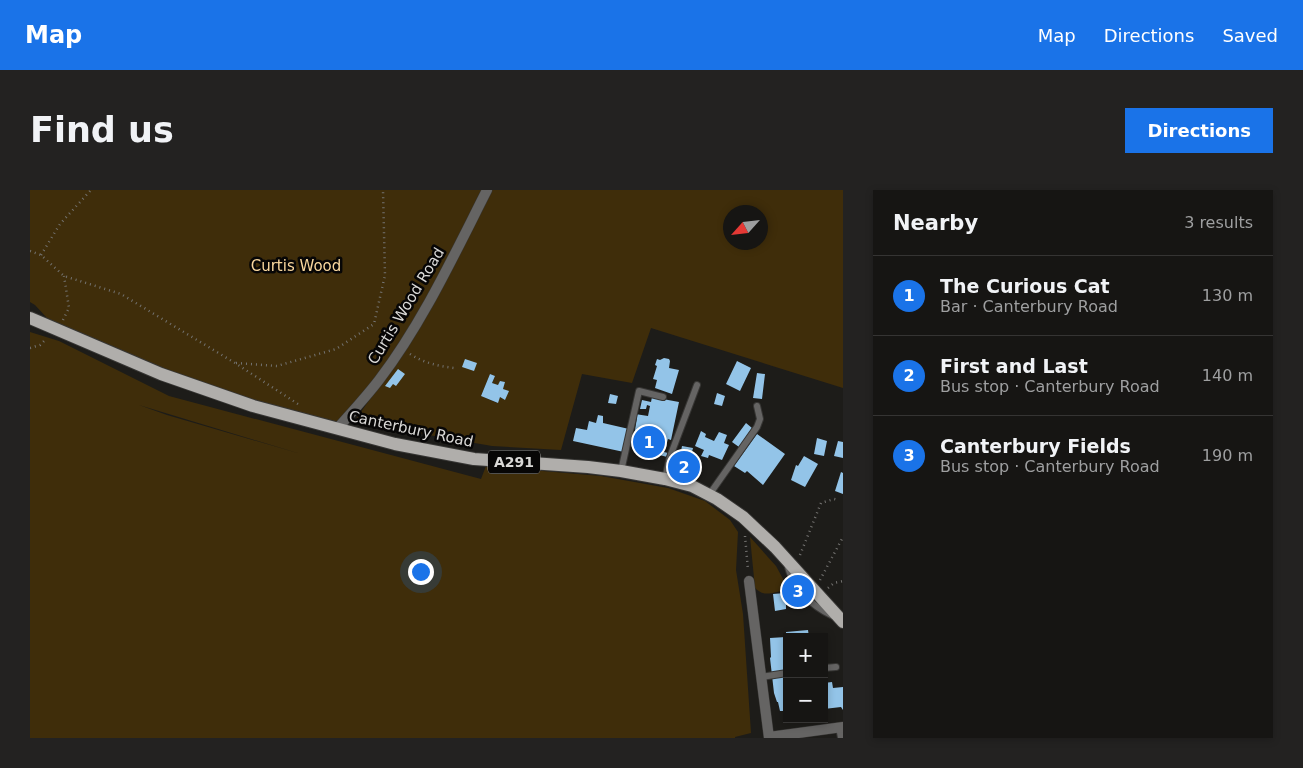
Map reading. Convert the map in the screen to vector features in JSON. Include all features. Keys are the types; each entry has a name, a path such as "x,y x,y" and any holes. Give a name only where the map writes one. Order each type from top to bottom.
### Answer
{"main road":[{"name":"A291","path":"30,318 161,374 253,406 337,429"},
{"name":"Canterbury Road","path":"337,429 395,444 474,459 621,471 692,486 743,517 790,563 842,621"}],"street":[{"name":"Curtis Wood Road","path":"337,429 380,379 400,348 446,272 487,190"},
{"path":"749,581 769,738 841,731"}],"lane":[{"path":"665,479 670,455 697,385"},
{"path":"621,471 639,391 663,397"},
{"path":"709,495 757,427 760,419 757,406"},
{"path":"790,563 789,572 796,585 809,601 818,610 842,621"},
{"path":"828,668 836,667"},
{"path":"761,676 783,673"}],"path":[{"path":"42,255 60,224 90,190"},
{"path":"235,363 277,366 336,349 374,324 386,275 383,190"},
{"path":"30,251 42,255 64,276 121,294 235,363 305,409"},
{"path":"30,348 40,345 58,330 69,308 64,276"},
{"path":"400,348 420,360 434,365 454,368"},
{"path":"790,563 821,503 834,499 838,500"},
{"path":"743,517 749,581"},
{"path":"818,594 843,538"},
{"path":"818,594 834,583 843,581"}],"green space":[{"name":"Curtis Wood","path":"30,190 843,190 843,388 651,328 632,383 582,374 561,450 492,446 354,422 420,327 337,429 253,406 58,330 30,302","holes":["490,374 495,376 492,383 498,385 500,381 505,382 503,389 508,391 505,400 500,397 497,403 481,396"]},
{"path":"30,332 59,341 169,396 481,479 486,466 601,476 668,488 705,501 730,520 738,532 736,570 743,614 751,733 735,738 30,738","holes":["139,405 301,454 167,415"]},
{"path":"750,537 776,566 788,588 786,590 766,594 755,588"}],"building":[{"path":"664,358 670,361 669,368 679,370 672,394 655,388 657,380 653,379 657,359"},
{"path":"465,359 477,363 474,371 462,367"},
{"path":"737,361 751,368 740,391 726,384"},
{"path":"398,369 405,374 396,386 393,384 390,388 385,386"},
{"path":"757,373 765,374 762,399 753,398"},
{"path":"490,374 495,376 492,383 498,385 500,381 505,382 503,389 509,391 505,400 500,397 498,403 481,396"},
{"path":"717,393 725,396 722,406 714,404"},
{"path":"610,394 618,396 616,404 608,403"},
{"path":"652,397 679,402 671,440 668,439 666,446 660,445 659,449 656,448 656,450 680,456 682,446 693,448 691,456 685,455 684,461 655,454 654,457 634,452 638,437 634,436 637,418 635,418 635,414 648,416 650,406 647,405 646,409 640,409 642,400 651,402"},
{"path":"598,415 603,416 603,423 629,429 624,452 573,441 576,428 587,430 589,421 596,423"},
{"path":"746,423 752,428 739,447 732,442"},
{"path":"701,431 706,434 705,437 714,441 719,432 727,435 724,443 729,445 722,460 709,455 708,458 701,456 704,450 695,446"},
{"path":"757,434 785,454 763,485 747,471 745,473 734,466"},
{"path":"817,438 827,441 824,456 814,454"},
{"path":"838,441 843,442 843,458 834,456"},
{"path":"804,456 818,464 805,487 791,480 796,465 798,466"},
{"path":"841,472 843,473 843,494 835,491"},
{"path":"785,593 785,599 790,599 791,605 786,605 786,609 775,611 773,594"},
{"path":"808,630 808,633 786,633"},
{"path":"783,637 783,711 780,711 774,693 770,638"},
{"path":"828,682 832,682 833,688 843,687 843,710 841,707 828,709"}],"place":[{"name":"The Curious Cat","path":"649,442"},
{"name":"First and Last","path":"684,467"},
{"name":"Canterbury Fields","path":"798,591"}]}
